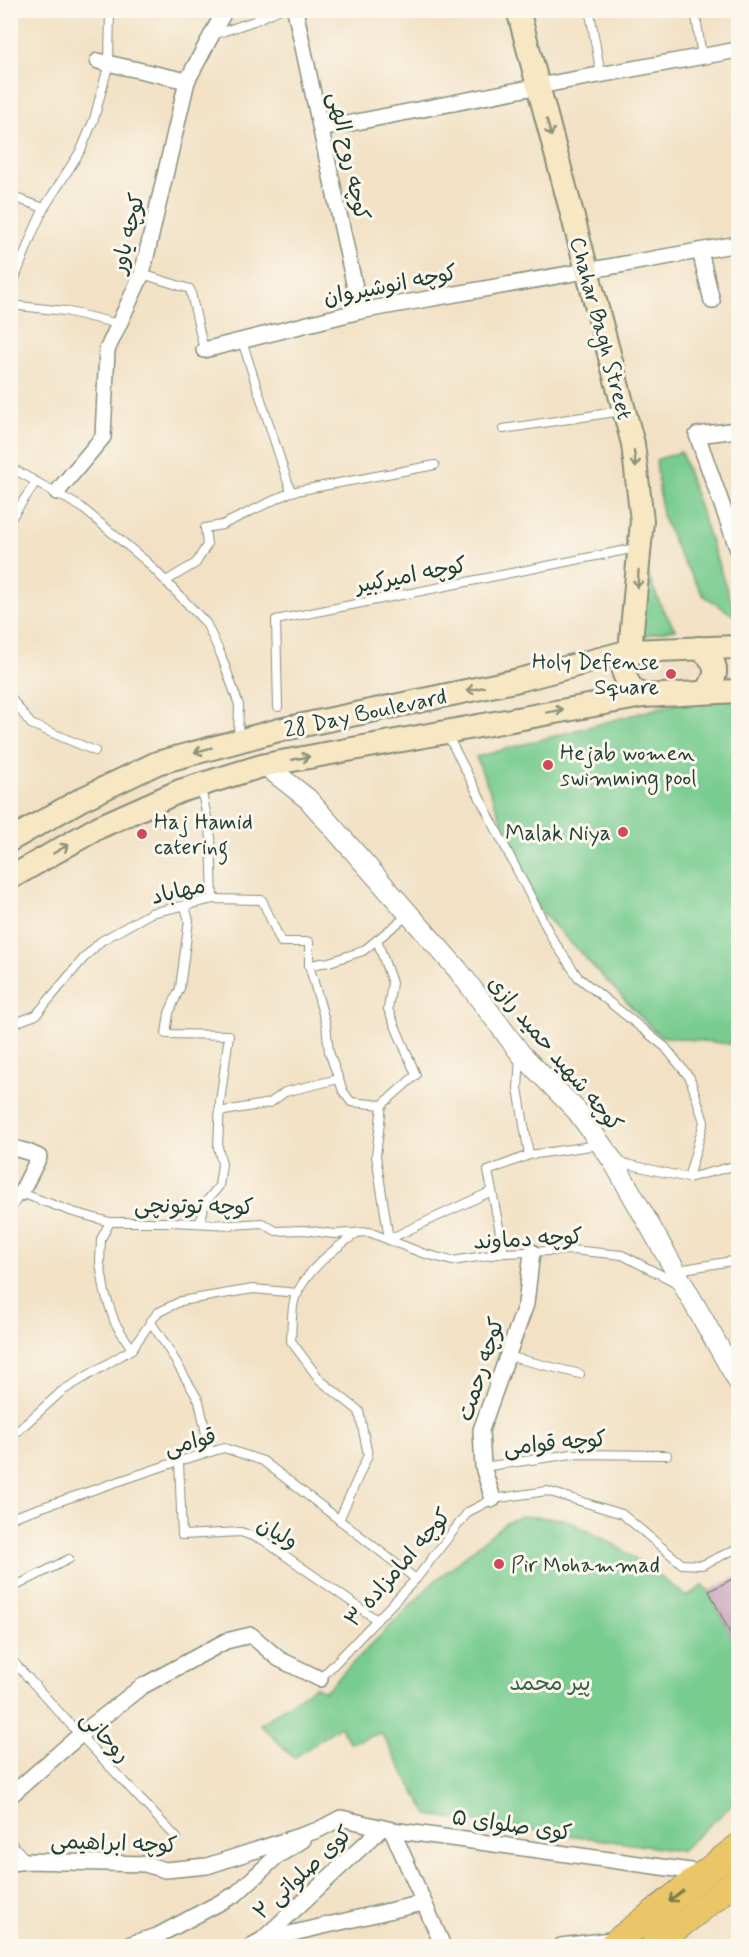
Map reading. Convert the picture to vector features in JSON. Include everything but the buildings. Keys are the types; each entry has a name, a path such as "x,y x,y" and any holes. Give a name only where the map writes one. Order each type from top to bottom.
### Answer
{"main road":[{"name":"Chahar Bagh Street","path":"518,10 633,444 642,521 630,651 624,674 631,688 643,696"},
{"name":"28 Day Boulevard","path":"10,840 82,799 157,763 279,730 519,680 630,651 738,647"},
{"path":"699,648 708,654 716,673 706,692"},
{"path":"519,680 527,716"},
{"name":"28 Day Boulevard","path":"10,878 99,827 180,791 265,765 643,696 738,692"},
{"path":"615,1943 738,1847"},
{"path":"653,1947 734,1886"}],"street":[{"name":"کوچه یاور","path":"57,492 103,437 107,350 142,274 187,81 225,10"},
{"name":"کوچه روح الهی","path":"295,10 360,311"},
{"path":"321,129 738,50"},
{"path":"103,62 187,81"},
{"name":"کوچه انوشیروان","path":"204,350 360,311 738,244"},
{"path":"700,251 712,301"},
{"path":"738,430 697,435 738,550"},
{"name":"کوچه شهید حمید رازی","path":"265,765 308,800 458,970 521,1054 577,1111 613,1161 738,1378"},
{"path":"10,1147 39,1157 21,1193"},
{"name":"کوچه رحمت","path":"493,1499 483,1467 481,1430 526,1304 532,1252"},
{"path":"10,1796 80,1735 141,1688 226,1641 251,1635 279,1659 320,1679"},
{"name":"کوی صلوای ۵","path":"318,1830 341,1818 387,1829 705,1874"},
{"path":"387,1829 443,1947"},
{"name":"کوی صلواتی ۲","path":"257,1943 387,1829"},
{"path":"124,1947 157,1936 236,1894 276,1857 318,1830"},
{"name":"کوچه ابراهیمی","path":"10,1863 28,1861 145,1864 165,1870 207,1866 318,1830"},
{"path":"257,1943 423,1903"},
{"path":"561,1947 615,1943"}],"lane":[{"path":"10,291 44,208 81,150 94,119 110,10"},
{"path":"211,36 278,10"},
{"path":"695,10 702,57"},
{"path":"590,13 601,75"},
{"path":"10,196 44,208"},
{"path":"142,274 190,289 204,350"},
{"path":"10,305 65,311 119,324"},
{"path":"242,341 291,492"},
{"path":"503,429 624,410"},
{"path":"166,581 196,562 207,545 206,528 222,525 291,492 435,465"},
{"path":"10,467 81,507 147,562 206,623 221,655 239,705 238,741"},
{"path":"10,520 36,482"},
{"name":"کوچه امیرکبیر","path":"278,707 276,620 640,547"},
{"path":"10,697 31,724 95,751"},
{"path":"446,731 553,940 578,977 666,1047 690,1078 704,1122 688,1178"},
{"path":"201,785 211,837 213,899"},
{"name":"مهاباد","path":"10,1025 36,1015 101,941 151,913 213,899 262,900 281,942 309,942 309,965"},
{"path":"185,907 189,920 180,988 169,1013 166,1034 229,1035 219,1112 218,1148 222,1164 219,1186 205,1203 200,1223"},
{"path":"382,1106 351,1102 343,1091 329,1052 326,1024 309,965 329,962 363,951 409,915"},
{"path":"377,940 392,983 388,1009 416,1075 382,1106 376,1156 388,1239 492,1191"},
{"path":"521,1054 518,1088 529,1155"},
{"path":"219,1112 270,1103 285,1092 339,1079"},
{"path":"504,1252 488,1171 529,1155 602,1145"},
{"path":"613,1161 688,1178 738,1165"},
{"path":"10,1210 21,1193"},
{"name":"کوچه توتونچی","path":"21,1193 73,1212 110,1222 232,1225 262,1223 276,1231 304,1230 334,1234 369,1232"},
{"path":"110,1222 101,1239 100,1263 105,1293 115,1323 132,1349"},
{"name":"کوچه دماوند","path":"369,1232 422,1253 452,1261 504,1252 572,1250 622,1255 682,1279"},
{"path":"339,1520 368,1455 359,1411 320,1380 291,1341 294,1299 307,1278 332,1251 358,1233"},
{"path":"682,1279 738,1260"},
{"path":"10,1438 62,1391 132,1349 157,1313 181,1301 253,1289 298,1293"},
{"path":"150,1321 199,1401 210,1452"},
{"path":"507,1356 580,1374"},
{"name":"قوامی","path":"10,1518 224,1448 263,1461 416,1579"},
{"name":"کوچه قوامی","path":"483,1467 572,1454 667,1455"},
{"name":"ولیان","path":"179,1461 182,1535 241,1532 263,1539 377,1620"},
{"name":"کوچه امامزاده ۳","path":"320,1679 416,1579 468,1512 493,1499 547,1491 622,1514 682,1564 702,1565 738,1548"},
{"path":"10,1589 69,1559"},
{"name":"روحانی","path":"10,1658 177,1838"},
{"path":"10,1842 28,1861"}],"green space":[{"path":"681,452 736,617 703,595 678,552 662,515 656,460"},
{"path":"645,568 661,606 675,629 633,638"},
{"name":"Malak Niya","path":"696,698 738,699 738,1045 659,1036 537,907 476,757"},
{"name":"پیر محمد","path":"521,1516 564,1519 615,1545 687,1596 703,1586 709,1591 738,1649 738,1800 680,1851 428,1815 381,1733 350,1743 340,1726 294,1758 260,1724 315,1686 325,1691 435,1581 504,1524"}],"place":[{"name":"Holy Defense Square","path":"671,674"},
{"name":"Hejab women swimming pool","path":"548,765"},
{"name":"Malak Niya","path":"623,832"},
{"name":"Haj Hamid catering","path":"142,834"},
{"name":"Pir Mohammad","path":"499,1564"}]}
